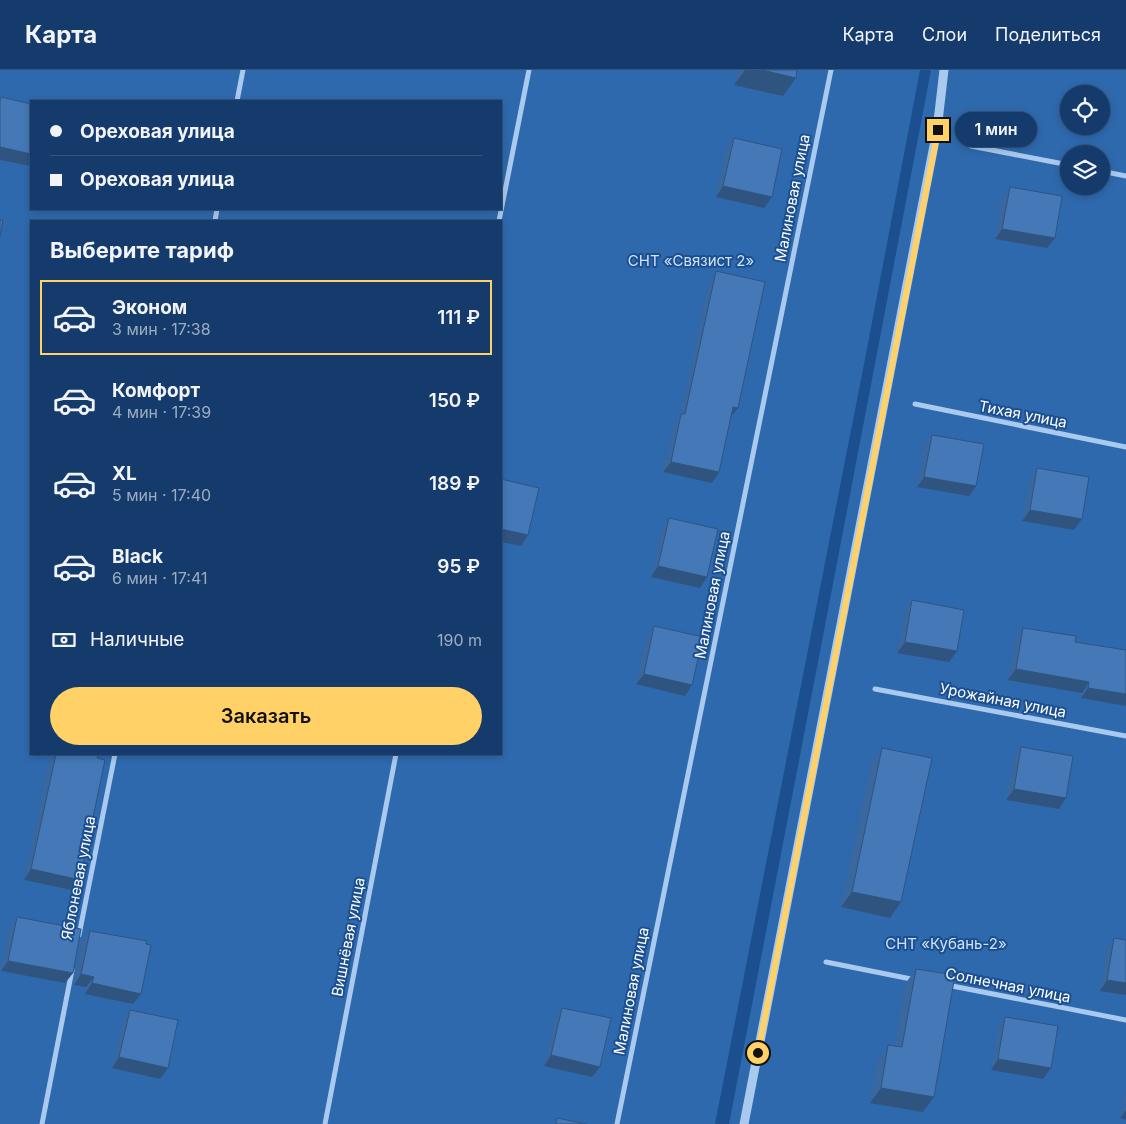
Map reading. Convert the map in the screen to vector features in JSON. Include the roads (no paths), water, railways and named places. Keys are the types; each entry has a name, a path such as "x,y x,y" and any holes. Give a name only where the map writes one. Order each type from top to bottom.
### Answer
{"street":[{"path":"237,100 243,70"},
{"path":"502,206 529,70"},
{"name":"Малиновая улица","path":"617,1124 831,70"},
{"path":"744,1124 938,130 944,70"},
{"path":"971,146 1060,163"},
{"path":"1110,173 1126,176"},
{"name":"Тихая улица","path":"915,404 1126,447"},
{"name":"Урожайная улица","path":"875,689 1126,736"},
{"name":"Яблоневая улица","path":"78,939 115,755"},
{"name":"Вишнёвая улица","path":"325,1124 396,755"},
{"name":"Солнечная улица","path":"826,962 923,981"},
{"path":"42,1124 72,968"},
{"name":"Солнечная улица","path":"942,985 1126,1020"}],"park label":[{"name":"СНТ «Связист 2»","path":"691,260"},
{"name":"СНТ «Кубань-2»","path":"946,943"}]}
